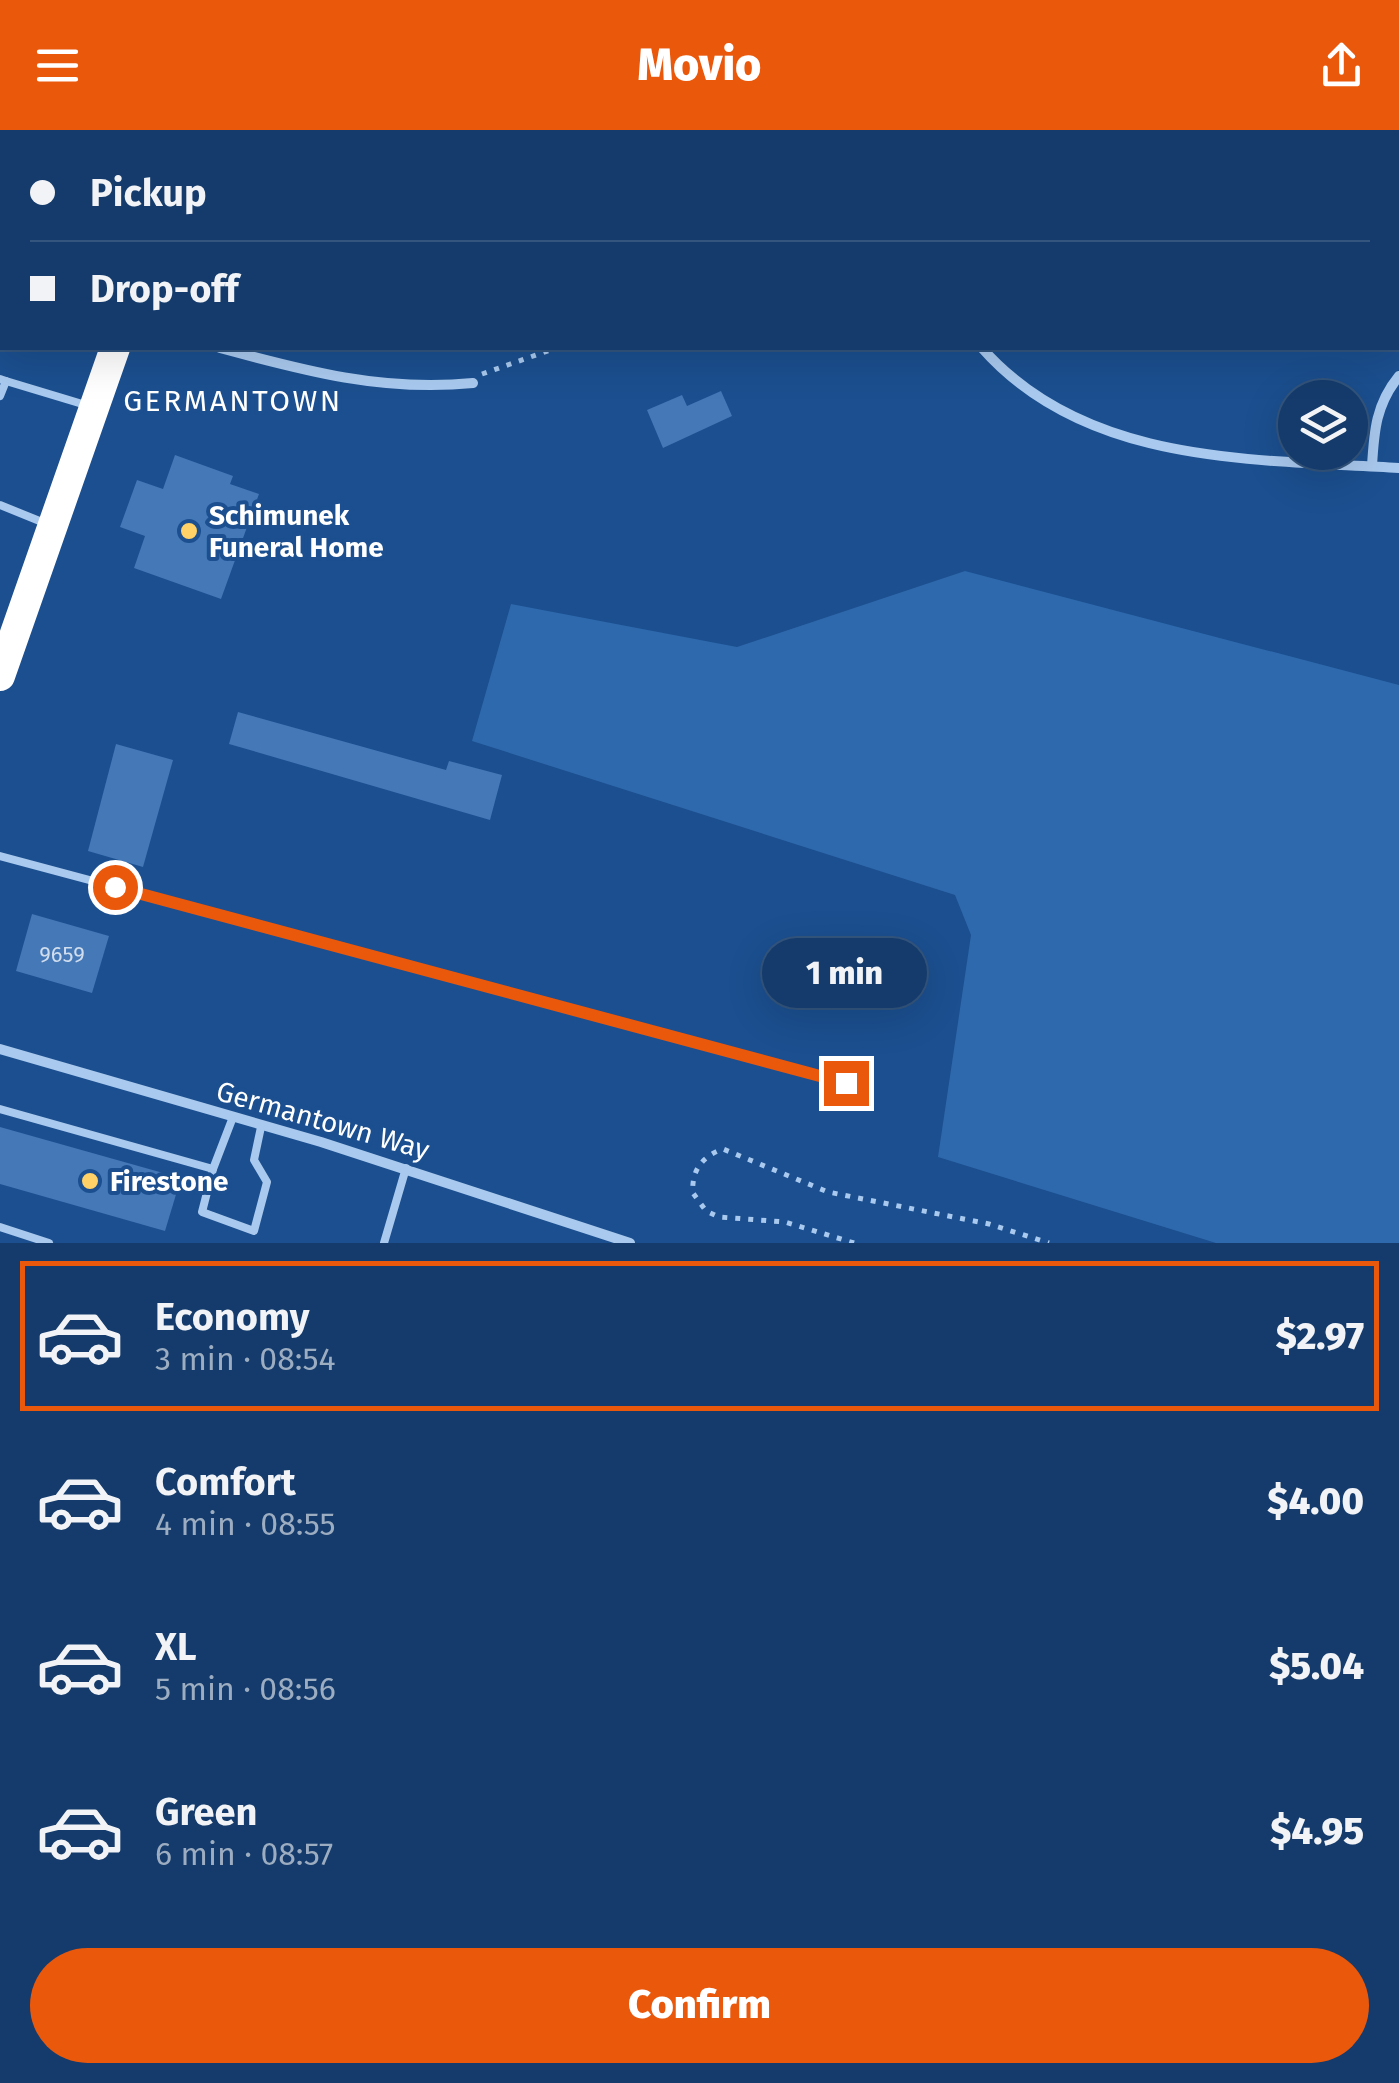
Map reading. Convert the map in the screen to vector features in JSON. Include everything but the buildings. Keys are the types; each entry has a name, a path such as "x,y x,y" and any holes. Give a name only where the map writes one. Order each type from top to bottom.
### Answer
{"highway":[{"path":"0,676 114,350"}],"street":[{"path":"243,350 307,374 390,386 473,383"},
{"path":"984,350 1054,406 1105,430 1188,453 1399,468"},
{"path":"1372,466 1375,421 1383,398 1399,376"},
{"name":"Germantown Way","path":"0,1050 406,1168 630,1243"}],"lane":[{"path":"0,396 3,380 94,407"},
{"path":"0,505 52,526"},
{"path":"0,856 846,1083"},
{"path":"0,1109 212,1170"},
{"path":"232,1117 212,1170 202,1212 254,1231 267,1182 254,1160 261,1127"},
{"path":"384,1243 406,1168"},
{"path":"0,1227 48,1243"}],"path":[{"path":"473,383 472,376 516,365 551,350"},
{"path":"854,1243 785,1222 719,1217 706,1211 693,1193 702,1159 723,1149 828,1192 988,1224 1028,1241 1050,1243"}],"shaded area":[{"path":"965,571 1399,685 1399,1243 1216,1243 938,1157 971,935 955,895 472,741 511,604 737,647"}],"place":[{"name":"Schimunek Funeral Home","path":"189,531"},
{"name":"Firestone","path":"90,1181"}],"district":[{"name":"GERMANTOWN","path":"233,401"}],"route":[{"path":"115,887 846,1083"}]}
